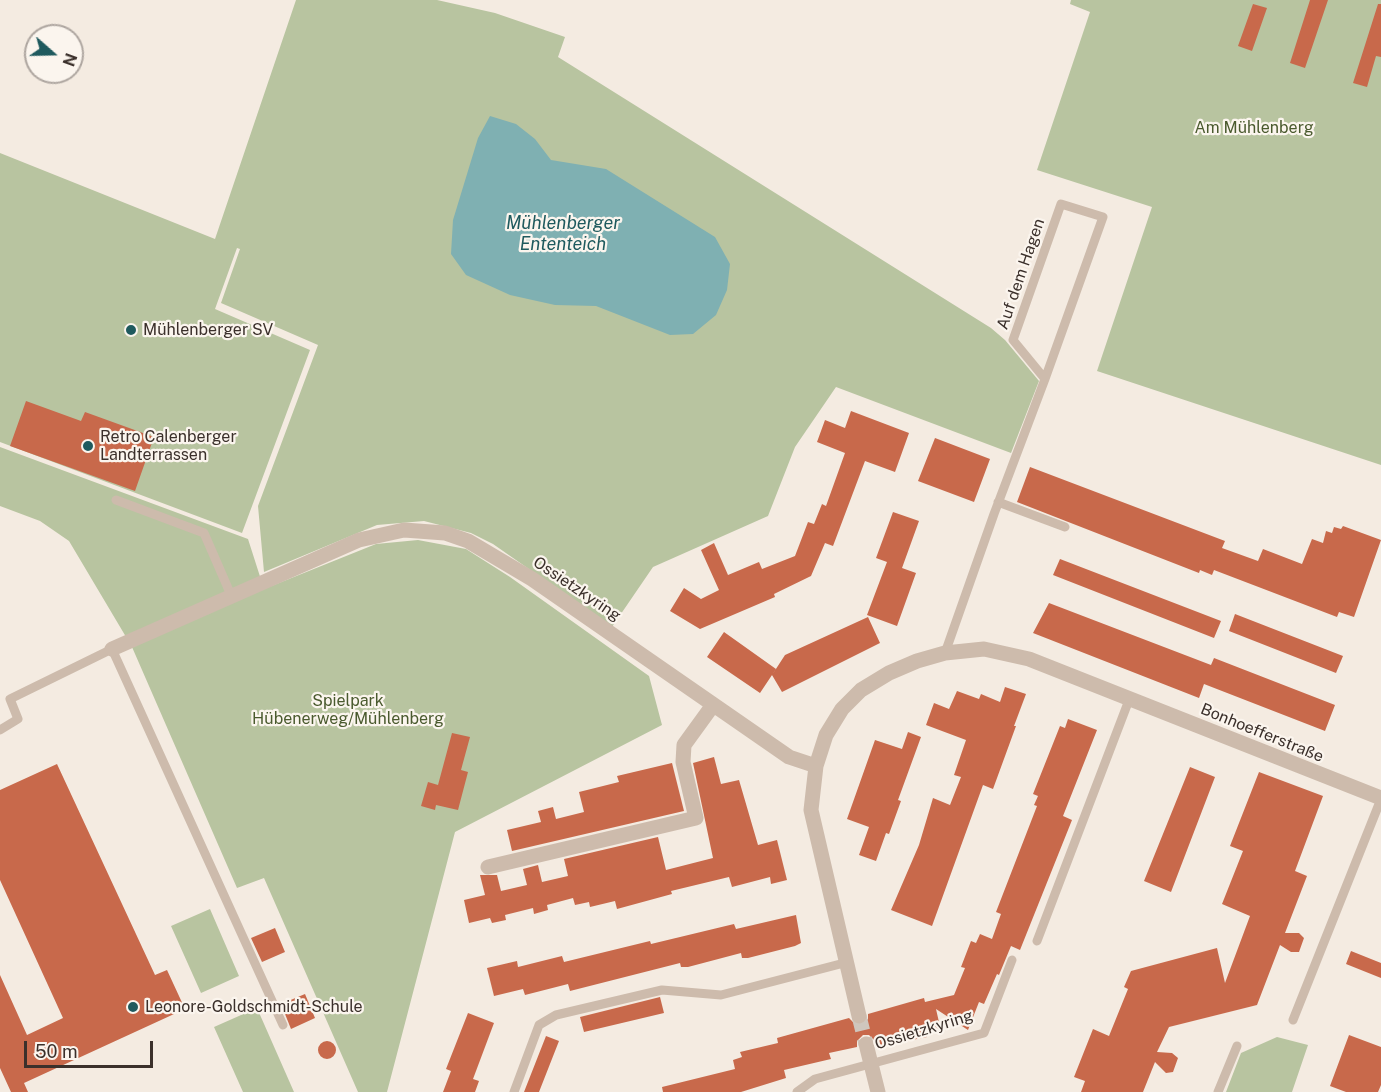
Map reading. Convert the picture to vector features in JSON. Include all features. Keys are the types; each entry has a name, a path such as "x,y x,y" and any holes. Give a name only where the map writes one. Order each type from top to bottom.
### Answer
{"street":[{"name":"Ossietzkyring","path":"112,649 359,540 404,530 445,533 468,541 497,557 789,757 816,766 811,810 859,1016"},
{"name":"Bonhoefferstraße","path":"816,766 826,735 842,709 861,690 889,673 945,653 984,649 1019,655 1381,798"},
{"path":"488,867 696,818 683,762 684,745 713,705"},
{"name":"Ossietzkyring","path":"866,1044 878,1092"}],"lane":[{"name":"Auf dem Hagen","path":"945,653 998,502 1045,379 1103,217 1061,204 1013,340 1045,379"},
{"path":"116,500 204,533 231,596"},
{"path":"998,502 1065,527"},
{"path":"0,729 18,719 10,699 112,649 283,1025"},
{"path":"1037,941 1129,699"},
{"name":"Bonhoefferstraße","path":"1293,1020 1381,798"},
{"name":"Ossietzkyring","path":"797,1092 815,1078 871,1065 984,1033 1012,960"},
{"path":"514,1092 539,1025 556,1015 662,990 721,995 848,962"},
{"path":"1218,1092 1237,1046"}],"green space":[{"path":"296,0 437,0 495,13 565,37 558,57 991,328 1005,340 1039,381 1011,453 836,387 795,447 768,516 653,567 612,627 493,544 471,533 424,521 377,525 264,572 258,506 318,345 221,303 240,249 237,248 215,309 310,350 242,533 0,442 0,153 215,239"},
{"name":"Am Mühlenberg","path":"1071,0 1381,0 1381,465 1097,371 1152,207 1037,170 1090,12 1070,4"},
{"name":"Spielpark Hübenerweg/Mühlenberg","path":"0,447 248,539 264,589 376,544 418,540 466,549 510,577 649,676 662,725 455,832 387,1092 358,1092 264,878 237,888 132,647 69,541 40,521 0,506"},
{"path":"210,909 239,976 201,993 171,926"},
{"path":"257,1008 294,1092 243,1092 214,1027"},
{"path":"1277,1037 1308,1045 1292,1092 1226,1092 1241,1053"}],"water":[{"name":"Mühlenberger Ententeich","path":"490,116 516,124 535,139 551,160 606,169 715,237 730,264 727,290 716,315 693,334 670,335 596,306 555,305 510,295 466,275 451,254 453,220 478,138"}],"building":[{"path":"1310,0 1328,0 1305,68 1290,63"},
{"path":"1253,4 1267,8 1252,51 1238,46"},
{"path":"1378,4 1381,4 1381,57 1376,56 1367,87 1353,83"},
{"path":"26,401 81,421 85,412 154,437 135,491 10,446"},
{"path":"851,411 909,433 895,472 865,461 833,546 825,543 811,576 774,594 775,597 700,629 670,611 684,588 701,599 719,590 701,550 714,543 728,575 759,562 762,569 795,556 808,522 814,524 822,504 826,506 845,453 817,442 825,420 845,428"},
{"path":"935,438 990,459 974,502 918,481"},
{"path":"1030,467 1225,541 1222,548 1258,561 1263,549 1302,564 1312,539 1323,543 1326,531 1332,533 1334,527 1341,529 1343,526 1381,540 1354,617 1339,612 1337,617 1214,570 1212,575 1200,570 1199,573 1017,502"},
{"path":"893,512 919,521 902,568 916,573 897,626 867,615 887,562 876,558"},
{"path":"1060,559 1221,621 1214,638 1053,575"},
{"path":"1049,603 1211,665 1214,658 1335,705 1325,731 1204,684 1199,698 1033,633"},
{"path":"1235,614 1343,656 1336,673 1229,631"},
{"path":"868,617 880,643 782,692 772,675 785,655"},
{"path":"724,632 776,669 760,693 707,657"},
{"path":"1005,687 1026,694 993,789 983,785 932,926 891,910 919,845 933,798 950,805 961,777 954,775 966,740 926,725 934,703 949,709 957,691 979,699 981,694 1000,702"},
{"path":"1068,719 1097,730 1063,816 1072,820 1020,950 1011,946 984,1004 979,1002 968,1030 936,1009 941,1031 926,1035 927,1037 881,1046 879,1041 876,1042 869,1035 863,1035 857,1041 857,1047 829,1053 831,1059 784,1070 786,1078 741,1092 663,1092 662,1087 735,1069 733,1060 742,1057 740,1052 778,1043 777,1038 849,1018 856,1025 862,1025 868,1019 868,1014 924,998 925,1002 954,995 965,968 961,967 971,941 976,943 980,934 992,939 1001,914 996,912 1037,806 1034,805 1038,796 1033,794 1060,726 1065,728"},
{"path":"908,732 921,737 898,800 901,801 876,861 859,855 869,827 847,819 875,740 902,749"},
{"path":"452,733 470,737 461,770 468,772 458,810 436,805 435,810 421,806 428,782 438,785"},
{"path":"714,757 721,784 739,780 758,845 777,840 787,880 771,884 770,877 732,887 729,877 671,891 672,894 617,909 615,901 590,907 589,902 575,905 573,898 547,905 548,910 534,914 533,908 505,915 506,920 492,923 490,918 469,923 464,900 485,895 480,875 497,875 501,891 527,885 523,869 538,865 542,882 568,876 564,859 658,837 666,870 713,858 693,763"},
{"path":"672,763 684,811 512,851 507,830 541,822 538,811 553,807 556,819 584,812 579,792 619,782 617,776"},
{"path":"57,764 155,975 167,970 185,1009 24,1083 28,1092 11,1092 0,1068 0,975 27,1035 63,1018 0,880 0,790"},
{"path":"1190,767 1215,777 1171,892 1144,881"},
{"path":"1259,772 1323,796 1295,871 1307,876 1285,933 1299,933 1304,938 1299,952 1291,952 1280,945 1257,1005 1169,1027 1157,1052 1172,1053 1178,1058 1173,1072 1166,1073 1155,1062 1143,1092 1081,1092 1085,1081 1074,1077 1093,1029 1109,1036 1128,989 1124,987 1131,971 1217,948 1225,983 1250,916 1222,904 1243,851 1230,846"},
{"path":"796,915 801,943 795,946 748,958 742,958 741,953 688,967 681,967 680,963 570,991 568,984 525,995 523,989 494,996 487,968 517,961 518,967 562,956 564,962 650,941 651,944 734,924 736,929"},
{"path":"275,928 285,952 262,962 251,938"},
{"path":"1351,951 1381,963 1381,978 1346,964"},
{"path":"305,994 315,1018 291,1029 281,1004"},
{"path":"660,997 664,1013 584,1032 580,1017"},
{"path":"468,1013 494,1023 473,1079 479,1081 475,1092 443,1092 451,1071 446,1069"},
{"path":"1349,1035 1381,1047 1381,1085 1378,1092 1346,1092 1330,1086"},
{"path":"546,1036 559,1041 539,1092 524,1092"},
{"path":"323,1041 331,1041 336,1046 334,1057 323,1059 318,1054 318,1046"}],"tunnel":[{"path":"859,1016 866,1044"}],"place":[{"name":"Mühlenberger SV","path":"131,330"},
{"name":"Retro Calenberger Landterrassen","path":"88,446"},
{"name":"Leonore-Goldschmidt-Schule","path":"133,1007"}]}
